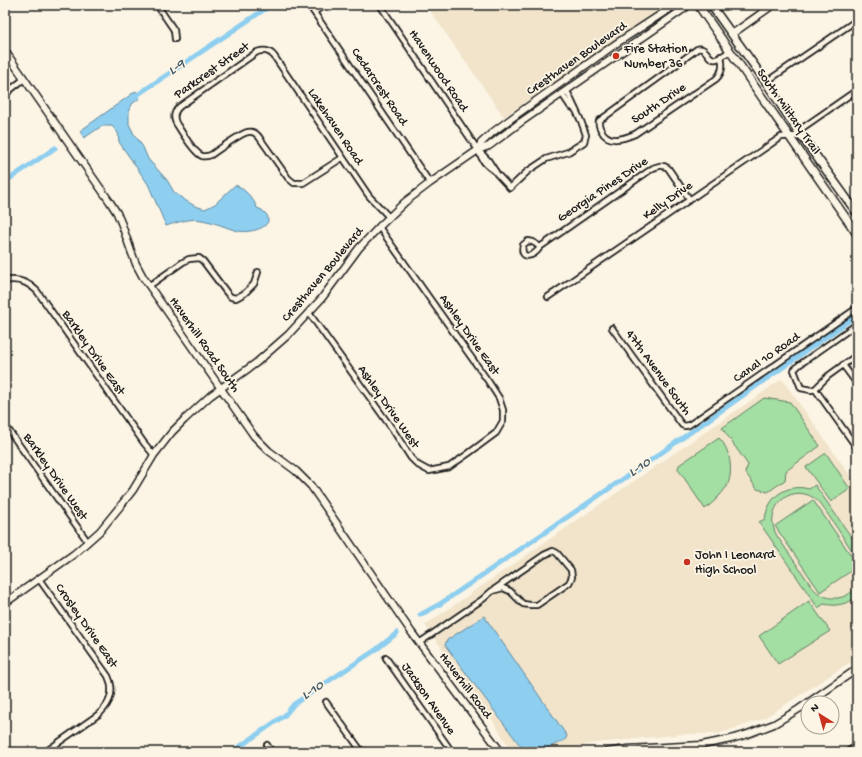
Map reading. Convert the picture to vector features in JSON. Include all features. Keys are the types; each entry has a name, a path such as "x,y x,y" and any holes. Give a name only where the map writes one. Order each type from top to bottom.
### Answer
{"main road":[{"name":"South Military Trail","path":"698,5 857,234"},
{"name":"South Military Trail","path":"712,5 798,131 857,213"},
{"path":"774,114 785,118 788,116"}],"street":[{"path":"157,5 174,30 175,39"},
{"name":"Cedarcrest Road","path":"309,5 430,183"},
{"path":"314,12 325,5"},
{"name":"Havenwood Road","path":"380,5 478,150 482,160 488,167 495,171 510,188 528,171 546,159 568,152 584,142 586,135 575,109 570,106 564,92"},
{"name":"Cresthaven Boulevard","path":"478,150 481,144 493,132 516,115 617,43 675,5"},
{"name":"Cresthaven Boulevard","path":"5,603 74,554 88,542 122,504 154,455 172,432 196,408 256,363 288,335 322,298 359,248 379,226 406,202 430,183 478,150 489,146 688,5"},
{"path":"732,34 772,5"},
{"path":"766,82 857,20"},
{"name":"South Drive","path":"700,48 704,50 710,58 714,60 721,56 723,63 722,70 716,79 635,134 626,138 616,139 608,138 603,134 598,124 599,121 697,49 700,48"},
{"name":"Parkcrest Street","path":"264,50 257,52 244,61 175,112 176,123 196,151 200,155 208,156 245,132 253,132 259,137 288,178 294,183 298,184 306,182 342,158"},
{"name":"Lakehaven Road","path":"264,50 268,51 274,56 369,196 389,217"},
{"name":"Haverhill Road South","path":"5,51 114,207 136,264 149,286 260,442 275,457 296,471 311,486 412,633"},
{"path":"721,56 730,51"},
{"path":"5,94 24,78"},
{"path":"798,131 857,90"},
{"path":"790,136 796,136 804,139"},
{"name":"Kelly Drive","path":"548,297 781,137 790,136"},
{"name":"Georgia Pines Drive","path":"540,247 653,168 659,166 668,168 690,200"},
{"name":"Ashley Drive East","path":"379,226 499,398 503,410 503,421 496,433 469,453"},
{"path":"149,286 183,262 189,259 199,258 203,261 227,293 231,297 236,298 245,293 254,284 258,272"},
{"name":"Barkley Drive East","path":"5,281 22,281 32,286 154,455"},
{"name":"Canal 10 Road","path":"689,425 857,308"},
{"name":"Ashley Drive West","path":"308,313 393,430 411,458 418,465 429,471 449,467 469,453"},
{"path":"857,324 794,370 801,388 811,390 815,389 828,376 857,355"},
{"name":"47th Avenue South","path":"612,328 682,425 689,425"},
{"path":"843,365 857,384"},
{"path":"815,389 857,448"},
{"name":"Barkley Drive West","path":"5,425 88,542"},
{"path":"420,643 483,599 492,590 544,555 553,551 558,553 571,570 572,577 569,583 537,605 523,604 510,591 503,588 492,590"},
{"name":"Crosley Drive East","path":"39,579 108,676 111,690 110,700 99,714 45,752"},
{"name":"Haverhill Road","path":"412,633 501,752"},
{"name":"Jackson Avenue","path":"386,658 452,752"},
{"path":"606,752 628,749 702,746 745,735 774,724 799,709 857,669"},
{"path":"326,702 362,752"},
{"path":"267,745 272,752"},
{"path":"848,752 857,746"}],"shaded area":[{"path":"426,5 667,5 504,117"},
{"name":"John I Leonard High School","path":"782,379 857,485 857,658 763,719 718,734 683,734 588,744 568,752 512,752 493,721 425,625"}],"green space":[{"path":"764,398 790,402 820,446 786,471 785,480 768,492 757,489 745,472 748,465 722,428"},
{"path":"719,438 726,448 730,460 729,480 727,486 705,509 678,469 679,465"},
{"path":"826,453 850,489 831,502 806,467"},
{"path":"815,485 857,545 857,558 820,503 814,498 805,494 787,496 780,501 773,517 773,526 777,536 817,592 835,598 847,595 857,586 857,597 845,603 837,605 824,604 818,608 759,522 765,519 770,504 780,493 793,488 809,489"},
{"path":"813,500 857,564 857,567 820,592 775,526"},
{"path":"809,601 830,631 778,664 759,636"}],"water":[{"path":"136,91 140,98 132,104 129,112 129,124 143,147 148,159 167,180 174,192 195,206 205,209 215,204 235,185 238,186 254,201 257,208 262,210 267,215 268,221 263,227 245,232 202,220 184,221 166,226 148,184 119,142 118,133 112,126 102,126 84,138 80,131"},
{"path":"484,616 567,736 565,740 538,752 525,752 445,645 447,640"}],"waterway":[{"name":"L-9","path":"134,97 271,5"},
{"name":"L-9","path":"5,182 55,148"},
{"name":"L-10","path":"420,615 440,604 651,460 857,315"},
{"name":"L-10","path":"232,752 285,715 294,704 377,649 397,633"}],"place":[{"name":"Fire Station Number 36","path":"616,56"},
{"name":"John I Leonard High School","path":"687,562"}]}
